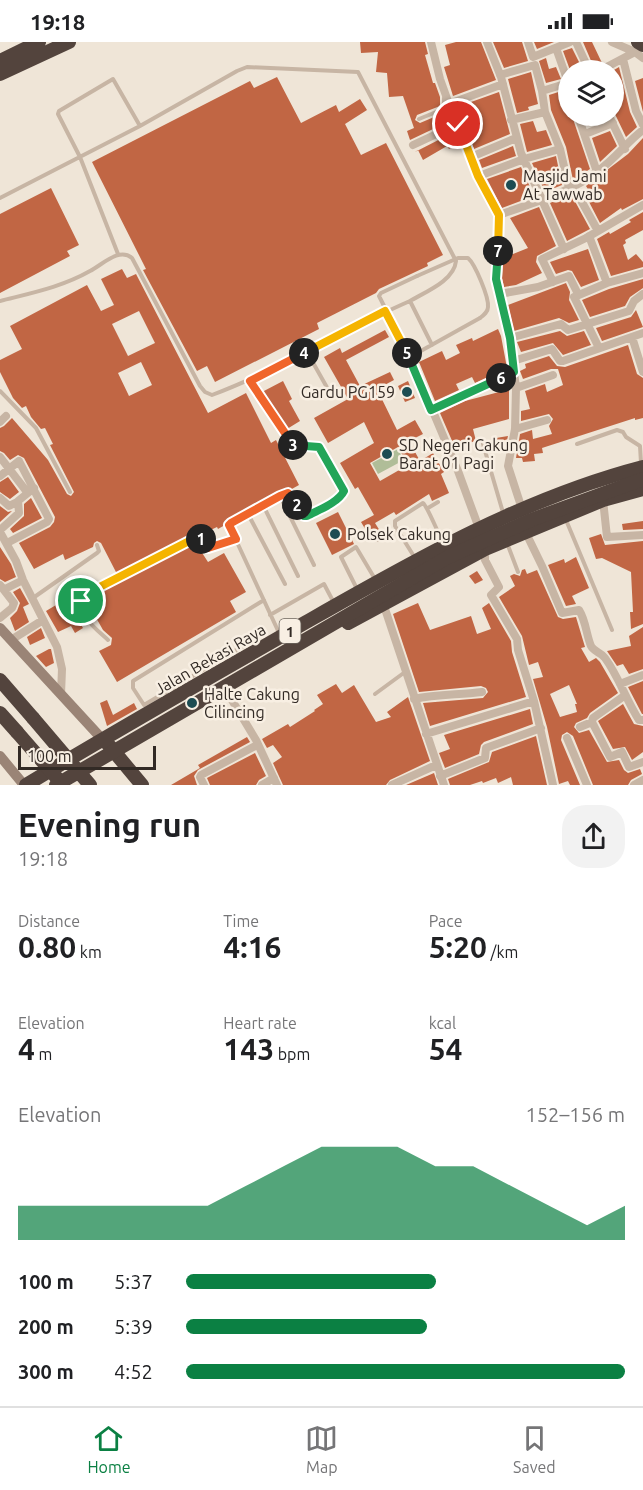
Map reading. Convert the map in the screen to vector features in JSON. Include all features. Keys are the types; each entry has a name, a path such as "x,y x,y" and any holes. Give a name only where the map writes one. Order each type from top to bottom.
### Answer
{"highway":[{"path":"0,61 39,42"},
{"path":"0,74 69,42"},
{"path":"56,785 448,557 643,471"},
{"name":"Jalan Bekasi Raya","path":"25,785 103,740 146,709 480,527 592,482 643,471"},
{"name":"1","path":"0,713 64,785 383,603 485,549 603,500 643,489"},
{"path":"0,680 90,785"},
{"path":"103,740 142,785"}],"street":[{"path":"488,42 503,84 516,138 564,249"},
{"path":"528,42 533,57 570,42"},
{"path":"576,42 584,60"},
{"path":"612,42 639,46"},
{"path":"431,43 449,104 478,176 499,215 496,279 510,338 516,388 515,429 508,466 522,509"},
{"path":"639,46 643,58"},
{"path":"639,46 623,59 636,111 643,125"},
{"path":"556,48 560,60"},
{"path":"500,75 535,65 545,112 560,149 571,187 598,231"},
{"path":"449,104 503,84"},
{"path":"542,91 558,87"},
{"path":"511,120 545,112"},
{"path":"413,144 458,124"},
{"path":"582,126 597,172"},
{"path":"585,134 599,126"},
{"path":"614,126 625,148"},
{"path":"499,215 542,200 597,172 643,130"},
{"path":"471,157 516,138"},
{"path":"478,176 560,149"},
{"path":"553,282 542,259 589,236 643,205"},
{"path":"589,236 607,283"},
{"path":"599,348 574,297 607,283 643,273"},
{"path":"500,294 538,287 568,276 578,294"},
{"path":"510,338 559,324 567,330 586,325 629,310 634,301 643,294"},
{"path":"513,361 552,349 562,362 643,333"},
{"path":"632,337 643,372"},
{"path":"410,357 480,527 485,560 499,587 491,595 517,639 518,650 541,728 553,785"},
{"path":"431,410 514,372"},
{"path":"516,388 553,375"},
{"path":"515,429 546,420"},
{"path":"1,459 30,490"},
{"path":"0,476 19,461 30,490 48,521 7,543"},
{"path":"0,498 9,506 30,490"},
{"path":"603,500 607,537 643,535"},
{"path":"17,502 19,513 0,531 61,659 61,694"},
{"path":"525,531 543,566 562,613 579,610 592,646 605,657 624,696 639,720 643,720"},
{"path":"0,618 14,605 2,587 23,580"},
{"path":"383,603 444,785"},
{"path":"11,640 43,620"},
{"path":"0,628 103,740"},
{"path":"620,684 643,675"},
{"path":"227,692 275,781 262,785"},
{"path":"414,699 432,695 451,696 482,692"},
{"path":"580,727 592,722 593,718 624,696"},
{"path":"426,734 534,701"},
{"path":"592,722 610,757 622,752 629,767 643,762"},
{"path":"440,776 485,758 486,748 541,728"},
{"path":"567,738 587,785"},
{"path":"204,785 201,775 257,745"},
{"path":"0,756 25,785"},
{"path":"392,785 436,765"},
{"path":"634,785 643,780"}],"lane":[{"path":"0,198 140,126 247,67 358,72 456,261 451,274 410,301 385,311 250,381 212,395 200,386 132,258 128,255 118,254 89,272 59,286 0,301"},
{"path":"118,254 80,157 59,111 111,79 116,82 140,126"},
{"path":"419,119 441,110 446,95"},
{"path":"458,258 468,258 475,265 488,304 485,314 480,318 410,357 385,311 379,298 380,295 458,258"},
{"path":"410,301 432,345"},
{"path":"307,352 329,392"},
{"path":"250,381 292,444 319,447 344,491 342,496 304,516 288,493 229,525 281,636"},
{"path":"0,391 36,428 70,492"},
{"path":"577,444 617,430 623,432 626,437 640,446 643,471"},
{"path":"483,444 504,516"},
{"path":"280,496 314,565"},
{"path":"428,508 438,502"},
{"path":"428,579 397,529 395,521 423,503 428,508 430,519 445,546"},
{"path":"263,505 298,576"},
{"path":"248,514 285,584"},
{"path":"565,516 612,630"},
{"path":"378,540 397,529"},
{"path":"108,640 91,626 81,606 82,597 195,538 202,540 208,548 236,539"},
{"path":"506,539 518,572"},
{"path":"32,598 97,553 99,551 97,545"},
{"path":"359,592 341,556 356,547 377,582"},
{"path":"270,615 324,584 335,606"},
{"path":"243,646 146,709 133,688 133,681 264,600"},
{"path":"375,694 406,672"}],"green space":[{"path":"398,449 404,460 378,474 372,463"}],"building":[{"path":"360,42 425,42 428,54 425,55 433,83 440,97 440,106 417,115 415,120 420,123 446,112 450,121 410,140 407,131 414,128 403,96 389,97 387,73 376,72 378,52 361,53"},
{"path":"456,42 481,42 496,80 453,96 444,67 450,65 445,45"},
{"path":"493,42 522,42 528,61 504,68"},
{"path":"534,42 554,42 537,49"},
{"path":"583,42 592,42 601,60 591,60"},
{"path":"572,48 578,60 566,60 563,51"},
{"path":"546,58 549,69 556,67 558,80 546,83 539,61"},
{"path":"531,72 538,104 528,107 529,110 517,113 508,79"},
{"path":"277,77 301,123 336,105 339,112 360,99 367,110 345,124 361,155 386,143 443,255 427,263 428,266 379,289 376,293 317,323 319,329 215,382 207,366 197,371 143,270 146,269 92,162 250,81 254,88"},
{"path":"643,78 643,112 635,81"},
{"path":"624,87 630,112 637,127 626,137 621,126 624,126"},
{"path":"499,92 510,134 474,149 457,107"},
{"path":"558,92 558,126 575,126 590,169 573,180 566,147 551,110 549,95"},
{"path":"533,121 537,132 546,130 552,145 527,152 520,124"},
{"path":"610,131 617,146 600,162 592,138"},
{"path":"454,132 459,143 449,149 447,146 423,160 418,150"},
{"path":"643,138 643,199 622,210 621,208 600,223 587,198 592,196 586,186 628,154"},
{"path":"513,146 516,156 482,168 479,160"},
{"path":"556,156 562,185 545,192 532,163"},
{"name":"Masjid Jami At Tawwab","path":"521,167 534,196 502,208 487,179"},
{"path":"51,188 79,245 67,251 70,256 0,293 0,214"},
{"path":"571,194 590,229 567,241 550,203"},
{"path":"539,207 556,246 537,256 536,262 542,273 516,285 504,287 503,258 528,248 510,218"},
{"path":"643,212 643,230 625,240 626,243 623,245 628,260 636,254 643,262 643,267 611,276 597,239 631,222 629,220"},
{"path":"588,249 599,280 581,287 572,271 556,274 550,262"},
{"path":"122,269 127,278 136,274 208,413 246,393 271,443 276,440 299,485 279,492 227,521 218,529 217,527 200,535 193,534 117,574 101,543 97,541 93,547 65,560 63,554 34,569 19,543 50,527 55,517 24,458 18,455 10,460 0,451 0,428 12,418 48,460 67,494 71,496 74,492 50,445 53,444 45,428 41,429 31,417 26,406 22,408 13,398 0,372 0,360 22,349 10,326 87,285 101,311 114,305 101,279","holes":["139,311 155,343 128,356 112,324","141,362 152,385 129,396 118,373"]},
{"path":"643,279 643,288 630,297 625,306 590,317 582,300"},
{"path":"566,283 570,292 569,300 579,320 569,323 559,318 514,331 508,305"},
{"path":"636,310 643,327 602,341 596,328 631,317"},
{"path":"498,329 507,368 475,383 472,377 456,384 459,390 435,401 419,362 442,351 446,360 460,353 456,345 472,338 473,341"},
{"path":"385,330 389,337 346,360 360,386 390,372 394,380 377,389 397,430 415,420 423,434 409,441 420,461 433,453 444,472 441,474 449,493 432,501 429,494 396,515 394,512 375,523 380,531 370,537 361,522 374,515 358,487 355,489 340,463 374,443 364,422 328,443 314,418 348,399 324,357 340,348 342,353","holes":["398,447 408,465 380,481 370,463"]},
{"path":"560,331 567,336 584,331 591,345 563,355 553,343 521,352 517,342"},
{"path":"628,345 637,374 643,378 643,418 635,420 635,418 542,448 543,453 534,454 535,461 523,462 522,458 516,458 520,434 532,430 533,439 552,434 549,426 553,419 549,414 521,421 521,411 530,409 525,391 545,384 547,392 563,385 558,369 551,369 523,379 520,371 526,368 525,364 549,356 557,366 565,367"},
{"path":"283,381 292,399 289,401 300,421 287,429 262,392"},
{"name":"Gardu PG159","path":"408,381 415,398 405,402 398,386"},
{"path":"509,381 509,419 473,429 476,441 461,445 459,440 453,443 440,413 465,401 499,392 497,387"},
{"path":"508,436 506,444 497,445 496,438"},
{"path":"8,477 19,492 10,499 0,492 0,482"},
{"path":"31,498 42,518 13,533 10,529 24,516 24,504"},
{"path":"0,506 8,512 12,511 0,522"},
{"name":"Polsek Cakung","path":"338,512 354,544 332,555 316,523"},
{"path":"643,521 643,529 623,530 622,524"},
{"path":"601,534 605,545 643,541 643,624 631,629 630,612 633,612 631,572 602,558 596,559 589,538"},
{"path":"195,542 208,562 224,553 246,592 230,601 236,612 117,682 99,651 111,645 112,638 103,630 86,600"},
{"path":"0,547 16,577 5,582 0,579"},
{"path":"576,557 589,588 572,596 576,604 566,606 548,565 564,559 565,563"},
{"path":"525,569 527,574 537,570 558,617 563,619 576,617 585,647 581,648 589,662 596,658 600,662 618,693 590,713 587,718 576,723 574,727 579,733 589,730 607,762 619,760 628,773 640,769 642,774 631,780 628,785 593,785 573,736 567,732 562,735 561,740 580,785 570,785 568,781 559,784 547,727 533,679 543,677 538,662 529,665 522,636 499,597 515,586 510,576 514,574 520,576 522,570","holes":["569,685 577,704 575,704 577,712 560,717 550,694"]},
{"path":"477,571 483,580 475,584 469,576"},
{"path":"20,588 29,604 23,607 29,622 15,631 10,618 17,611 20,603 13,592"},
{"path":"66,599 83,628 75,633 71,626 58,632 46,611"},
{"path":"418,603 430,630 471,616 477,634 491,629 482,608 489,603 511,641 512,652 526,697 430,726 423,703 483,698 488,692 481,686 419,692 393,614"},
{"path":"643,627 643,669 629,674 623,664 617,666 607,651 631,646 629,636"},
{"path":"41,628 45,638 30,645 27,637"},
{"path":"51,649 54,663 46,667 36,656"},
{"path":"643,681 643,714 642,714 628,687"},
{"path":"336,684 342,693 354,685 376,722 391,717 387,712 408,697 430,761 390,780 386,785 283,785 273,763 282,757 273,745 267,748 262,739 288,724 290,727 315,711 323,704 317,695"},
{"path":"107,700 113,715 134,703 137,709 107,726 100,703"},
{"path":"623,704 634,724 643,726 643,752 632,760 625,747 613,749 598,721"},
{"path":"530,709 533,724 484,742 479,754 445,768 439,753 450,749 444,735"},
{"path":"536,736 547,785 513,785 511,777 498,783 496,778 470,785 450,785 448,779 489,762 492,752"},
{"path":"247,737 250,742 198,770 194,776 197,785 171,785 200,768 198,765"},
{"path":"255,753 266,776 256,785 210,785 207,778"},
{"path":"434,773 438,785 406,785"}],"place":[{"name":"Masjid Jami At Tawwab","path":"511,185"},
{"name":"Gardu PG159","path":"407,392"},
{"name":"SD Negeri Cakung Barat 01 Pagi","path":"387,454"},
{"name":"Polsek Cakung","path":"335,534"},
{"name":"Halte Cakung Cilincing","path":"192,703"}],"route":[{"path":"81,601 86,594 195,538 202,540 208,548 236,539 229,525 231,523 280,496 288,493 292,496 304,516 342,496 344,491 319,447 292,444 250,381 385,311 410,357 431,410 514,372 510,338 496,279 499,215 478,176 458,124"}]}
